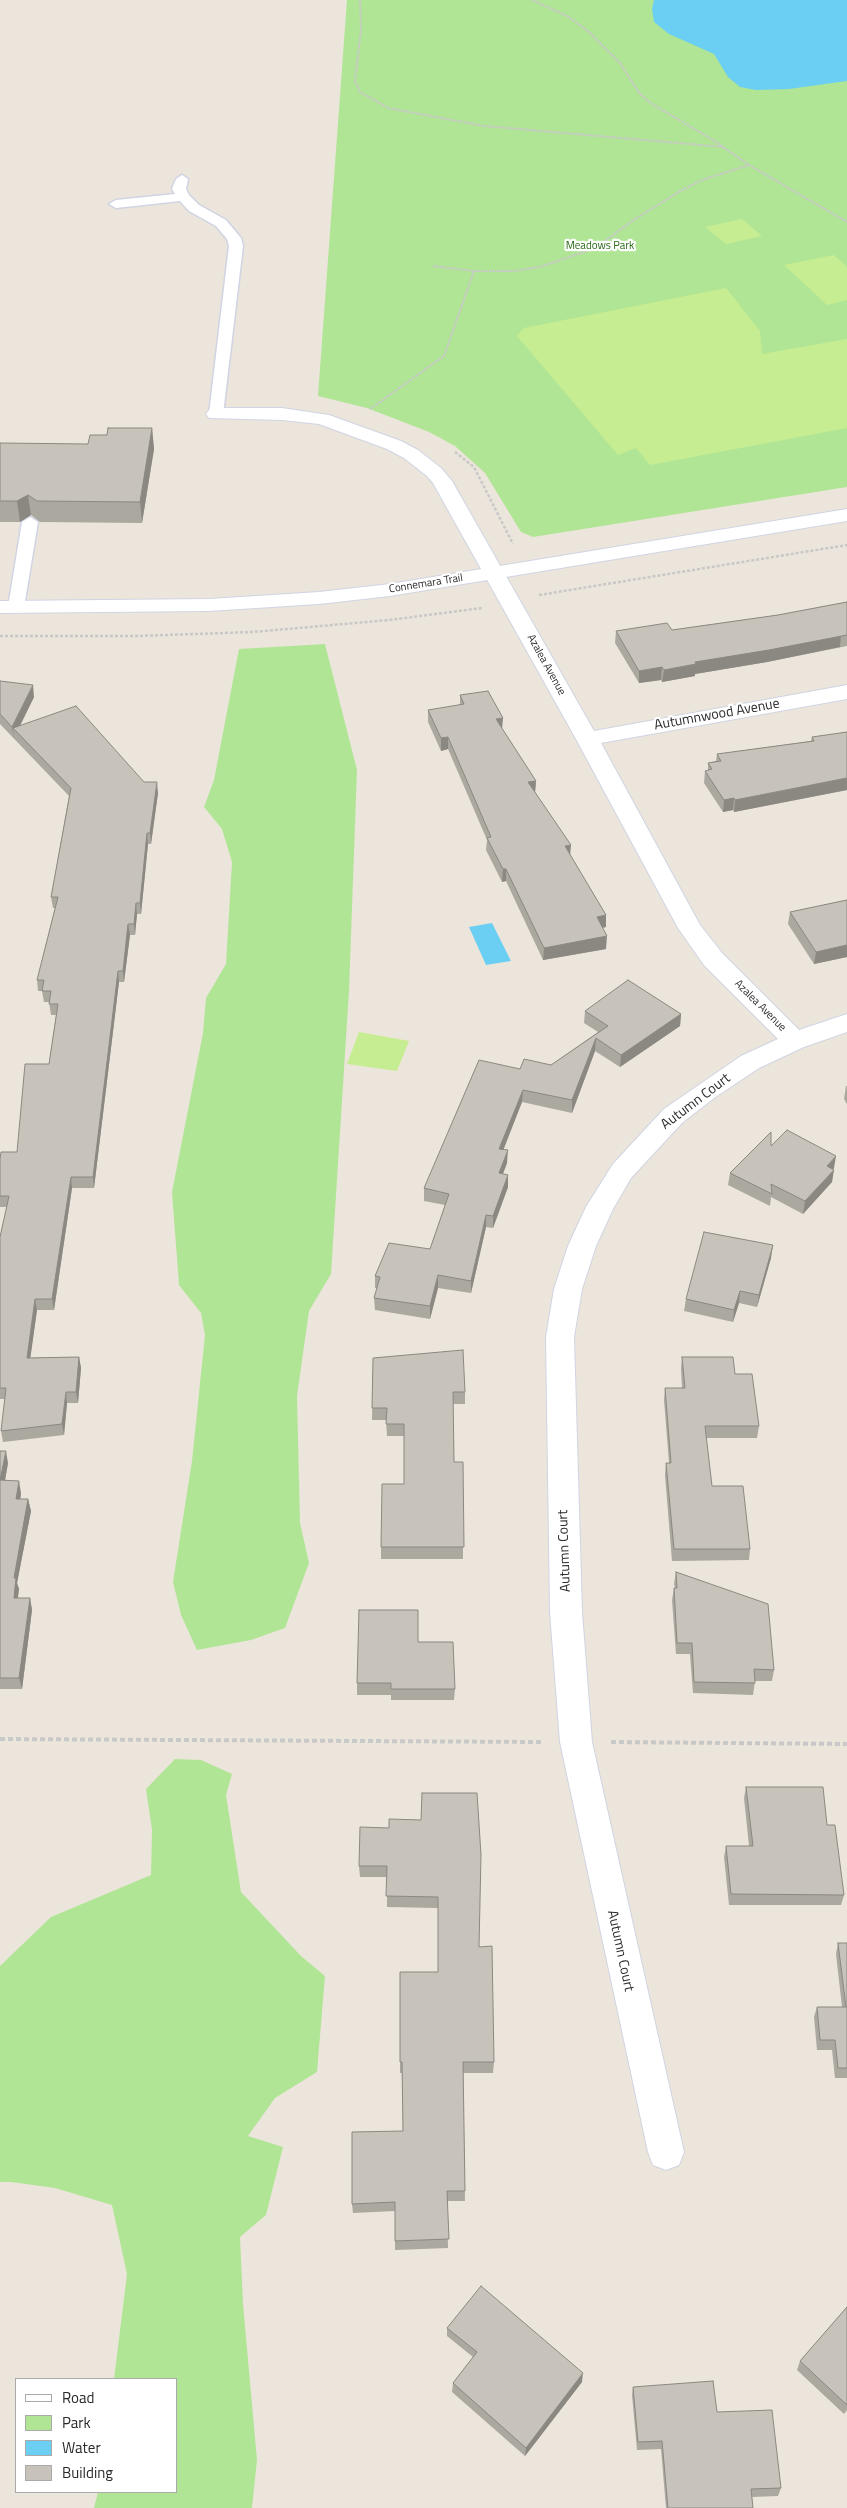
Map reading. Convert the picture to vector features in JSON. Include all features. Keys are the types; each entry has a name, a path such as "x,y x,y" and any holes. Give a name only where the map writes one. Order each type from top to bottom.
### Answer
{"street":[{"name":"Azalea Avenue","path":"216,414 282,414 322,419 345,426 412,454 442,481 700,942 795,1041"},
{"name":"Connemara Trail","path":"8,607 163,606 266,602 390,590 847,515"},
{"name":"Autumnwood Avenue","path":"587,739 847,692"},
{"name":"Autumn Court","path":"666,2152 622,1964 576,1742 566,1612 559,1384 560,1338 568,1289 582,1246 600,1207 622,1171 647,1142 673,1116 704,1092 750,1062 795,1041 847,1023"}],"lane":[{"path":"182,179 179,188 183,197 194,208 221,223 234,238 236,246 216,414"},
{"path":"116,204 183,197"},
{"path":"8,607 30,522"}],"path":[{"path":"360,0 361,30 355,81 360,92 388,108 439,120 484,126 724,147"},
{"path":"532,0 569,17 589,32 620,63 640,94 669,115 724,147 749,165 847,222"},
{"path":"433,266 474,271 514,271 540,267 584,252 600,244 635,219 702,180 749,165"},
{"path":"366,412 444,356 474,271"},
{"path":"540,595 847,545"},
{"path":"0,1739 847,1744"}],"green space":[{"name":"Meadows Park","path":"347,0 847,0 847,487 533,537 521,532 485,473 455,446 429,432 367,408 318,396"},
{"path":"742,219 762,236 726,244 705,227"},
{"path":"834,255 847,267 847,300 827,305 784,265"},
{"path":"726,288 760,331 762,354 847,339 847,428 650,465 636,448 618,455 517,336 524,328"},
{"path":"325,644 357,770 349,991 331,1274 309,1311 297,1396 300,1523 309,1563 285,1628 251,1640 197,1650 181,1615 173,1582 192,1461 205,1335 201,1313 179,1285 172,1192 203,1033 206,998 226,964 232,862 222,829 204,807 214,780 239,649"},
{"path":"359,1032 409,1041 397,1071 347,1064"},
{"path":"175,1759 201,1760 232,1774 226,1795 241,1892 301,1956 325,1976 317,2072 275,2098 248,2136 283,2147 266,2215 240,2237 243,2304 257,2460 252,2508 94,2508 98,2493 178,2493 178,2378 114,2378 127,2274 112,2205 55,2188 0,2182 0,1966 51,1917 151,1875 152,1830 146,1789"}],"water":[{"path":"654,0 847,0 847,81 789,89 756,90 740,87 728,77 714,54 669,34 654,22 652,9"},
{"path":"492,923 511,961 486,965 469,927"}],"building":[{"path":"108,428 152,428 140,502 37,501 28,495 17,501 0,501 0,443 88,444 90,435 107,435"},
{"path":"847,602 847,635 695,662 696,664 664,670 662,667 639,671 616,631 667,623 672,630 778,615"},
{"path":"0,681 33,685 12,727 0,714"},
{"path":"488,691 503,718 496,719 536,781 528,782 571,845 565,846 606,915 597,917 607,936 544,948 506,869 503,869 487,838 491,837 448,737 441,738 428,710 464,704 460,695"},
{"path":"76,706 144,782 157,782 150,833 147,833 140,903 136,903 134,924 128,924 123,971 118,971 93,1177 71,1177 52,1299 35,1299 27,1358 79,1357 76,1392 66,1392 62,1424 1,1431 6,1388 0,1388 0,1237 9,1196 0,1196 0,1159 1,1152 17,1152 25,1064 49,1064 58,1004 49,1004 51,991 42,991 44,980 37,980 58,897 51,897 71,788 13,728"},
{"path":"847,732 847,778 735,800 734,798 724,800 705,771 712,769 708,763 721,761 717,754 814,741 812,737"},
{"path":"847,900 847,945 816,952 790,912"},
{"path":"628,980 681,1014 621,1055 596,1038 572,1100 523,1090 499,1149 508,1150 499,1173 508,1175 493,1216 486,1215 471,1281 438,1275 430,1306 374,1298 380,1277 375,1276 389,1243 430,1249 449,1194 424,1188 479,1060 520,1069 524,1059 551,1065 608,1026 585,1011"},
{"path":"787,1130 836,1156 827,1166 834,1170 805,1201 771,1184 772,1194 730,1173 771,1132 771,1146"},
{"path":"704,1232 773,1245 759,1295 740,1291 734,1310 686,1299"},
{"path":"463,1350 465,1392 453,1392 454,1462 463,1462 464,1547 381,1547 382,1484 404,1484 404,1424 386,1424 387,1408 372,1408 373,1358"},
{"path":"682,1357 733,1357 735,1374 752,1374 759,1426 705,1426 712,1486 743,1486 750,1549 674,1549 666,1463 671,1463 665,1388 685,1388"},
{"path":"0,1451 6,1451 0,1480"},
{"path":"0,1480 19,1481 16,1499 28,1499 14,1578 16,1578 14,1598 30,1598 19,1678 0,1678"},
{"path":"676,1572 768,1604 774,1670 754,1669 755,1683 694,1682 692,1643 677,1643 674,1588 677,1588"},
{"path":"359,1610 418,1610 418,1642 453,1642 455,1689 391,1689 391,1683 357,1683"},
{"path":"746,1787 823,1787 827,1825 835,1825 844,1895 731,1894 726,1846 753,1846"},
{"path":"422,1793 477,1793 481,1855 479,1947 492,1946 494,2062 463,2062 465,2191 447,2191 449,2239 395,2241 395,2202 352,2204 352,2132 403,2131 402,2062 400,2062 400,1972 438,1972 438,1897 386,1896 387,1866 359,1866 360,1827 389,1828 389,1819 421,1820"},
{"path":"838,1943 847,1943 847,2068 838,2068 835,2040 820,2040 817,2007 846,2007"},
{"path":"481,2286 583,2373 526,2448 453,2383 477,2352 447,2328"},
{"path":"847,2307 847,2405 800,2361"},
{"path":"713,2381 717,2412 772,2410 781,2488 751,2489 753,2508 668,2508 662,2441 638,2442 633,2387"}]}
